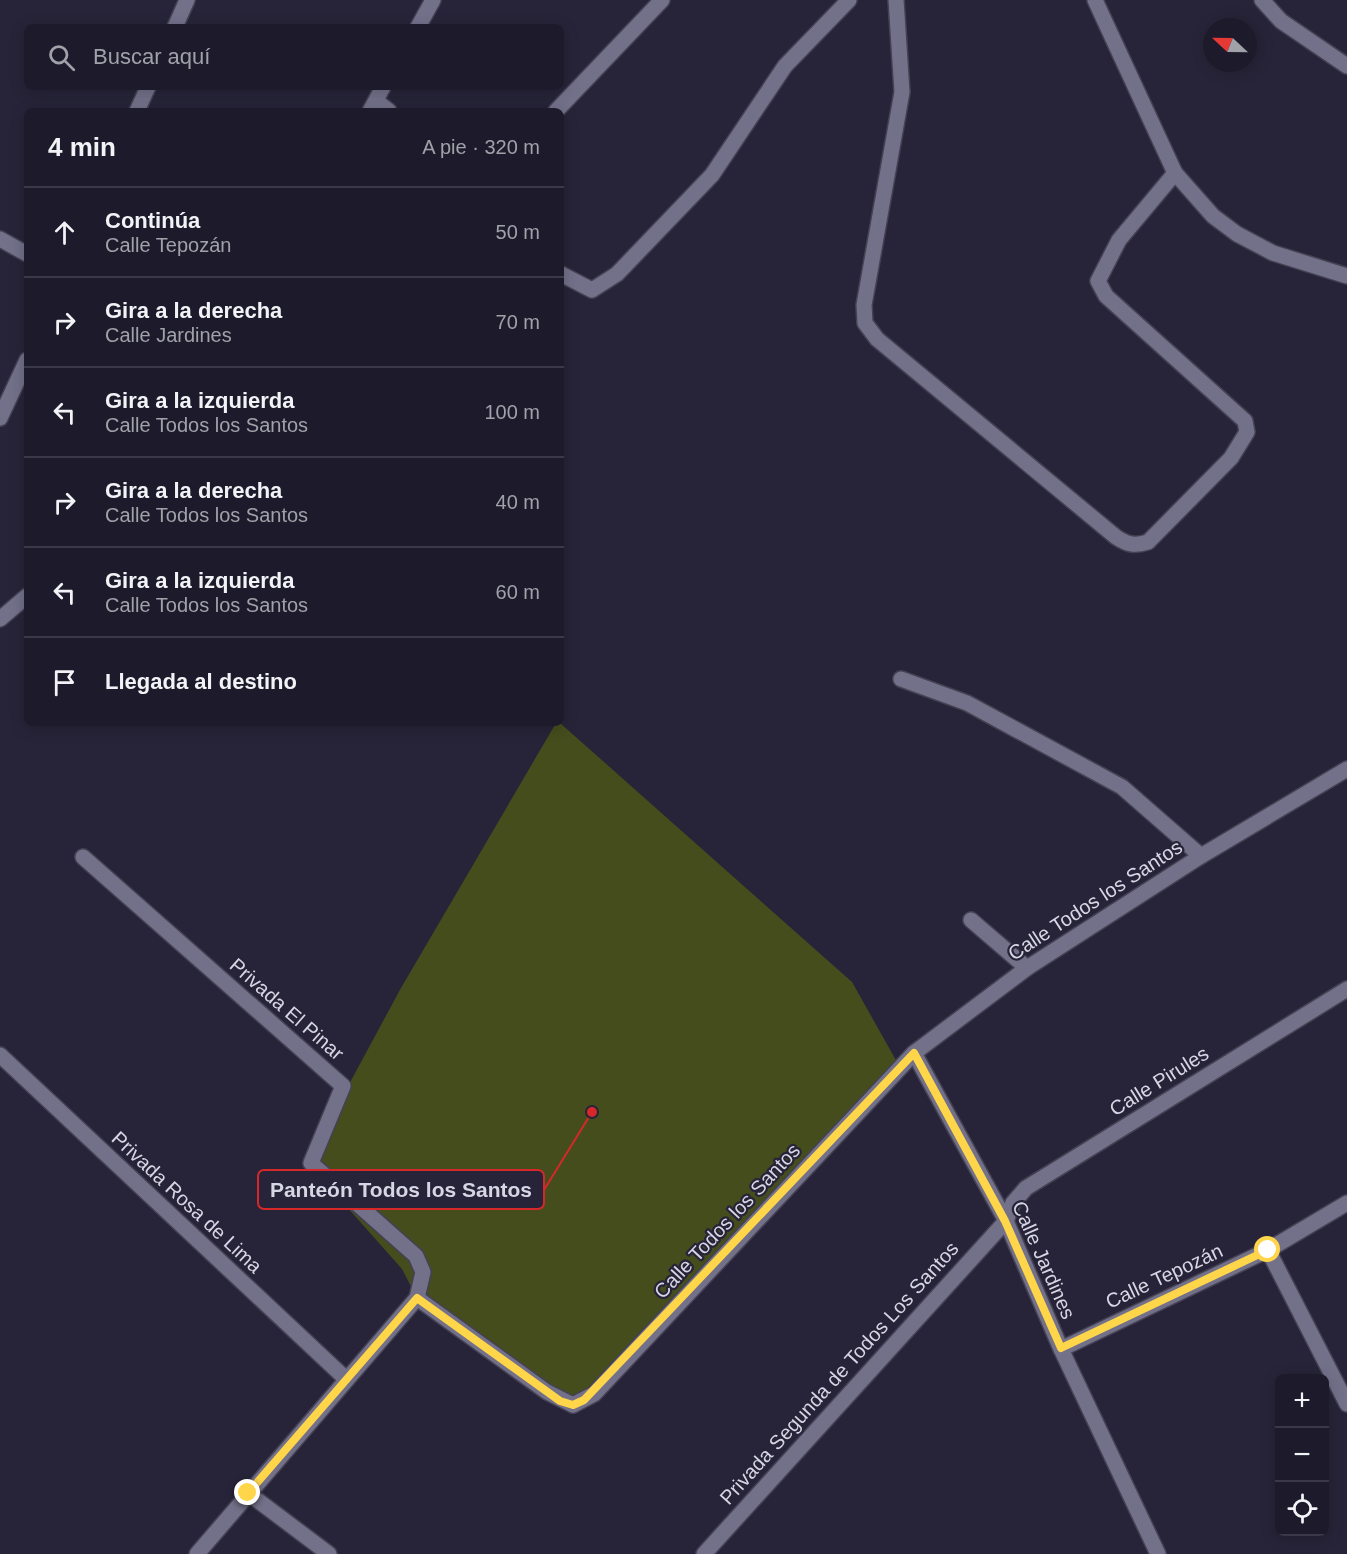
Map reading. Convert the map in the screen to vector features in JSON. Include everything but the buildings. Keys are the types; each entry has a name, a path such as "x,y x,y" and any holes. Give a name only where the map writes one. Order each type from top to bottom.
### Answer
{"street":[{"path":"176,24 187,0"},
{"path":"420,24 433,0"},
{"path":"559,108 662,0"},
{"path":"564,276 592,290 617,274 712,175 785,66 849,0"},
{"path":"896,0 902,92 864,305 865,324 877,339 1126,544 1136,546 1148,542 1231,458 1247,432 1245,421 1106,296 1098,281 1119,240 1175,173"},
{"path":"1095,0 1175,173 1213,216 1237,234 1273,252 1347,276"},
{"path":"1262,0 1281,21 1347,66"},
{"path":"138,108 147,90"},
{"path":"373,106 381,90"},
{"path":"0,239 24,252"},
{"path":"0,418 24,366"},
{"path":"0,619 24,599"},
{"path":"901,680 967,703 1122,787 1201,856"},
{"name":"Calle Todos los Santos","path":"417,1298 547,1392 573,1405 594,1394 914,1053 1027,968 1201,856 1347,769"},
{"name":"Privada El Pinar","path":"83,857 343,1086 310,1163 416,1256 423,1272 417,1298"},
{"path":"971,920 1027,968"},
{"name":"Calle Pirules","path":"1005,1221 1013,1203 1026,1188 1347,989"},
{"name":"Calle Jardines","path":"914,1053 1005,1221 1061,1348 1158,1554"},
{"name":"Privada Rosa de Lima","path":"0,1055 346,1379"},
{"name":"Calle Tepozán","path":"1061,1348 1268,1250 1347,1203"},
{"name":"Privada Segunda de Todos Los Santos","path":"704,1554 1005,1221"},
{"path":"1268,1250 1347,1403"},
{"path":"197,1554 417,1298"},
{"path":"248,1493 329,1554"}],"green space":[{"path":"554,726 563,726 852,982 897,1062 573,1405 417,1298 402,1269 307,1162 401,988"}],"place":[{"name":"Panteón Todos los Santos","path":"592,1112"}],"route":[{"path":"248,1493 417,1298 560,1401 573,1405 594,1394 914,1053 1005,1221 1061,1348 1268,1250"}]}
